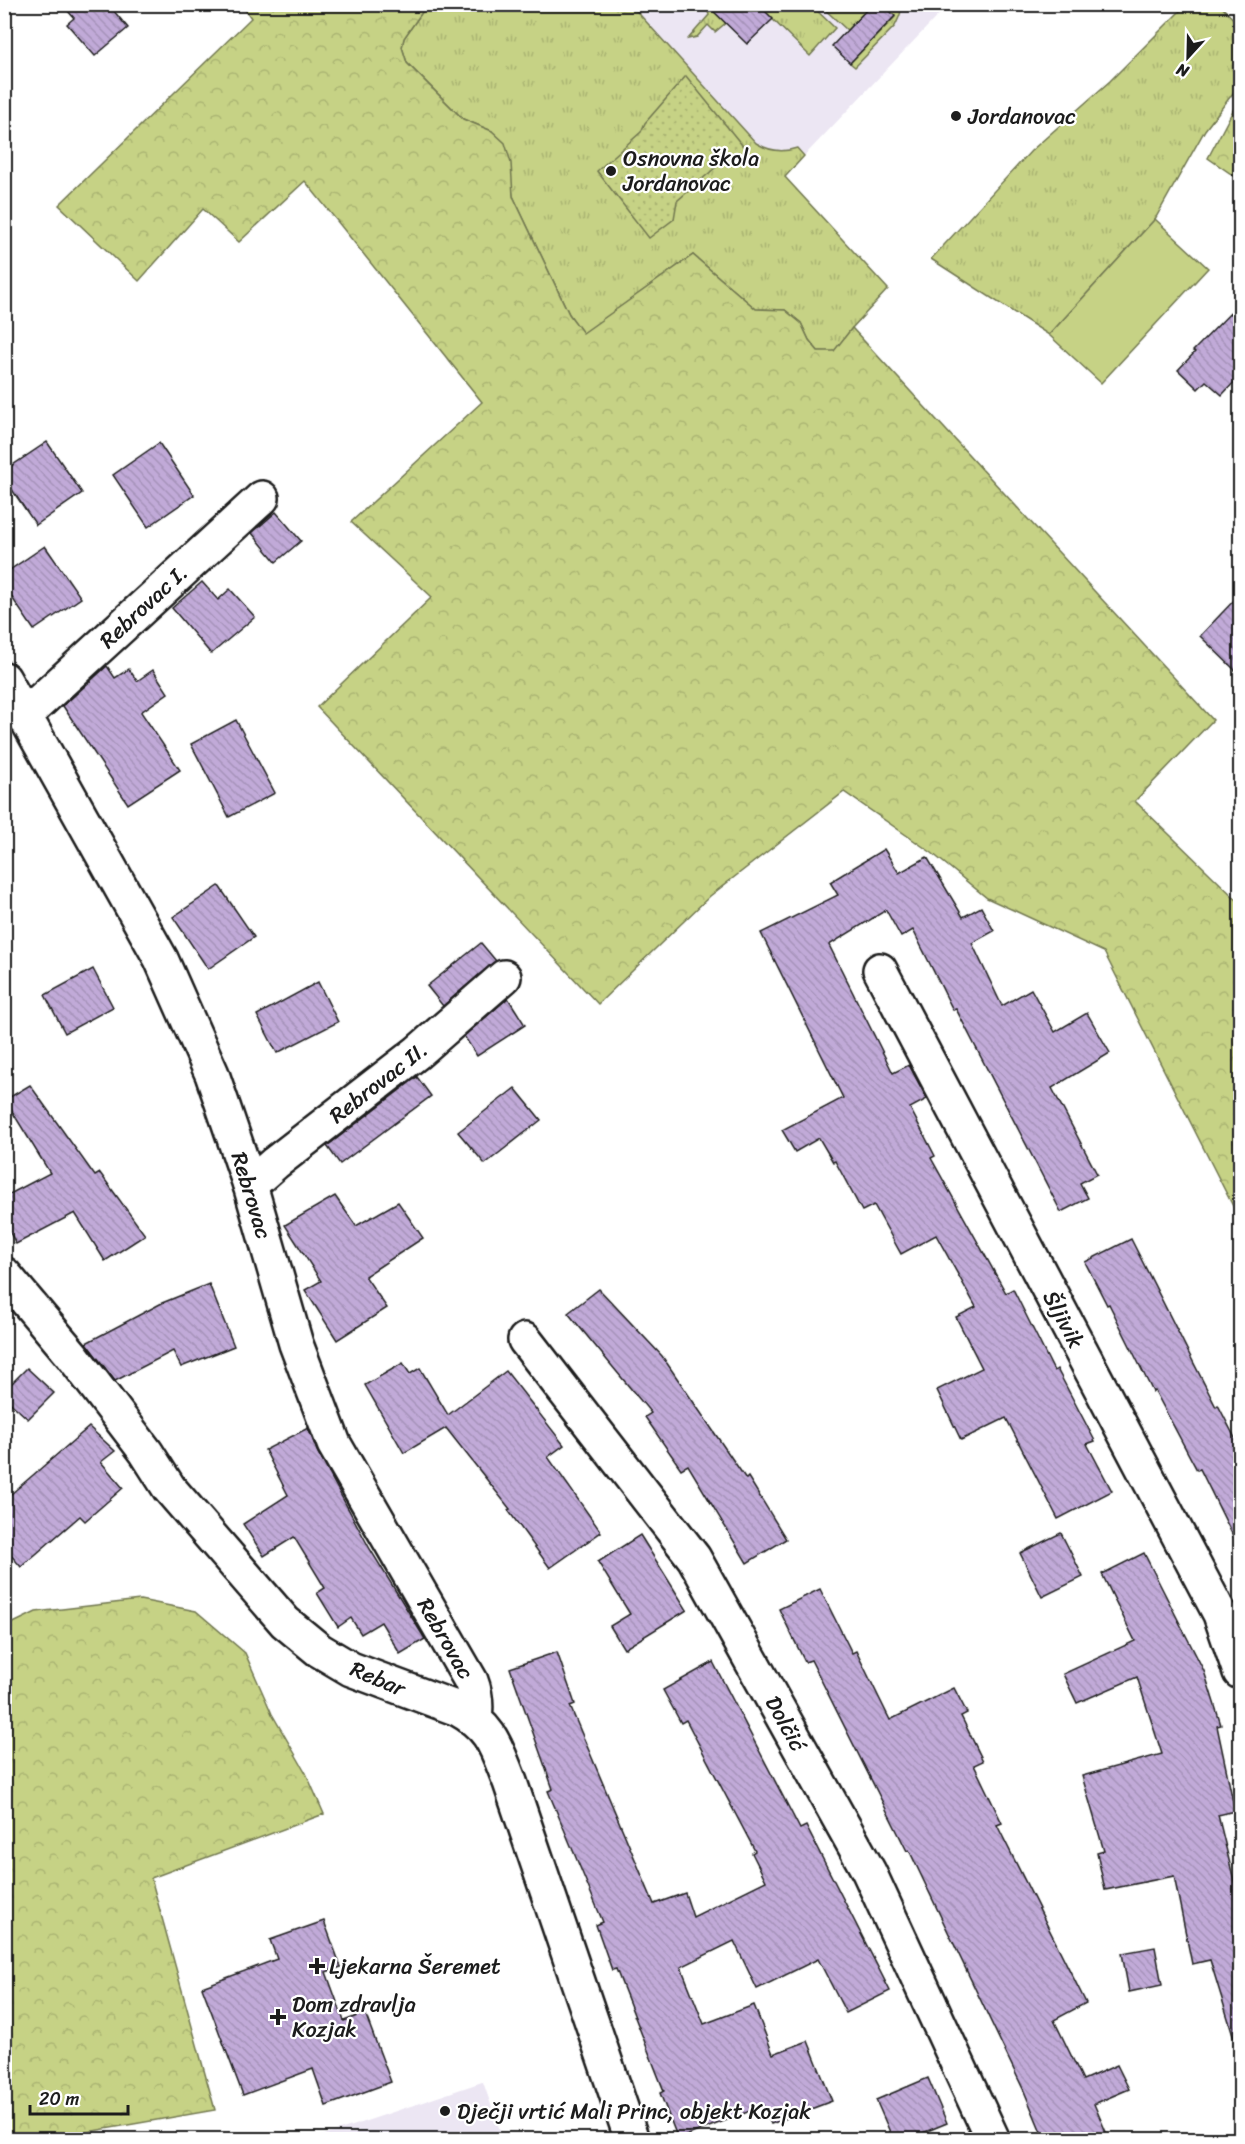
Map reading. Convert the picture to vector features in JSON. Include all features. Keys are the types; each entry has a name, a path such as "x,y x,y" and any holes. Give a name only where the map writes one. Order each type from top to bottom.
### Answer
{"street":[{"name":"Rebrovac I.","path":"24,716 262,498"},
{"name":"Rebrovac","path":"4,679 161,959 212,1074 250,1185 296,1344 334,1444 471,1681 476,1692 475,1718"},
{"name":"Šljivik","path":"880,970 1220,1614 1240,1672"},
{"name":"Rebrovac II.","path":"250,1185 418,1052 504,977"},
{"name":"Rebar","path":"4,1274 72,1355 146,1452 169,1488 285,1622 319,1650 351,1669 458,1709 475,1718 486,1730 494,1743 510,1782 632,2139"},
{"name":"Dolčić","path":"525,1340 694,1558 869,1872 993,2139"}],"shaded area":[{"name":"Osnovna škola Jordanovac","path":"462,5 948,5 785,176 693,255 583,334"},
{"name":"Dječji vrtić Mali Princ, objekt Kozjak","path":"482,2082 503,2139 313,2139"}],"green space":[{"path":"242,5 427,5 404,38 402,47 407,63 463,119 492,131 505,143 511,163 513,196 569,314 583,333 693,255 756,309 785,310 801,323 809,340 818,351 834,351 852,328 1213,720 1135,801 1240,903 1240,1220 1104,952 987,898 932,853 844,792 710,896 598,1004 317,707 432,597 351,522 482,402 305,181 239,242 203,209 139,281 59,205 251,18"},
{"name":"Osnovna škola Jordanovac","path":"427,5 631,5 756,143 776,150 797,148 804,156 785,177 888,289 852,328 834,352 818,351 809,340 801,323 785,310 756,309 693,255 583,334 569,314 513,196 511,182 492,131 463,119 407,63 402,47 404,38"},
{"path":"715,5 740,11 715,32 708,25 697,37 688,39 709,15 708,12"},
{"path":"811,5 835,28 810,56 760,7"},
{"path":"820,5 872,5 847,30"},
{"path":"883,5 900,5 899,18 895,26 855,67 850,63 895,17"},
{"path":"1186,5 1220,5 1240,26 1240,84 1205,130 1155,219 1049,335 931,259 1031,151 1110,81"},
{"path":"686,76 746,150 745,154 733,165 723,161 677,201 674,219 649,238 597,171 641,132 645,123"},
{"path":"1240,97 1240,180 1208,158"},
{"path":"1155,219 1208,268 1101,383 1049,335"},
{"path":"140,1600 196,1611 245,1653 272,1714 306,1773 324,1814 151,1878 215,2110 47,2139 26,2139 5,2135 5,1627 36,1612"}],"building":[{"path":"62,4 108,4 128,28 95,56 67,24 74,18"},
{"path":"706,4 758,4 773,19 747,44"},
{"path":"872,4 883,4 895,16 850,63 832,46"},
{"path":"1240,303 1240,376 1222,395 1206,381 1198,389 1178,370 1195,352 1193,351"},
{"path":"47,442 82,493 36,525 4,478 4,471"},
{"path":"159,443 194,495 148,527 113,475"},
{"path":"276,512 301,541 276,562 252,533"},
{"path":"45,546 81,598 34,630 4,586 4,574"},
{"path":"202,582 218,600 230,589 255,617 211,654 172,608"},
{"path":"1240,594 1240,675 1200,636"},
{"path":"107,666 115,678 129,669 137,681 153,670 168,693 141,712 180,770 128,804 63,706"},
{"path":"236,720 275,793 229,817 191,744"},
{"path":"884,849 899,873 927,857 963,917 981,907 994,931 972,943 1002,1006 1031,989 1055,1032 1087,1013 1110,1053 1052,1088 1097,1174 1080,1183 1088,1198 1061,1212 913,930 901,937 886,910 829,945 893,1073 909,1065 927,1099 910,1108 935,1156 931,1158 1006,1293 1013,1289 1054,1371 1057,1369 1095,1441 1087,1444 1112,1491 1058,1519 1006,1418 961,1440 937,1390 982,1368 956,1317 976,1307 936,1235 901,1254 874,1205 862,1211 835,1161 833,1162 819,1138 795,1152 782,1130 843,1098 761,933 838,895 830,882"},
{"path":"219,886 254,937 208,969 173,917"},
{"path":"481,943 496,961 443,1006 427,986"},
{"path":"93,969 113,1007 65,1033 45,995"},
{"path":"318,982 338,1022 277,1053 257,1015"},
{"path":"508,998 525,1025 477,1056 464,1036"},
{"path":"417,1077 431,1096 340,1164 327,1146"},
{"path":"30,1085 95,1176 100,1173 145,1235 105,1261 75,1213 16,1244 4,1221 4,1197 50,1173 5,1100"},
{"path":"515,1088 541,1120 485,1164 458,1132"},
{"path":"335,1196 356,1226 398,1202 423,1238 365,1276 387,1308 337,1340 305,1290 321,1281 285,1225"},
{"path":"1131,1239 1216,1407 1218,1405 1240,1448 1240,1550 1200,1469 1197,1470 1155,1391 1153,1392 1085,1262"},
{"path":"209,1284 234,1346 181,1367 173,1351 115,1381 86,1343 162,1303"},
{"path":"599,1289 662,1356 746,1479 748,1477 786,1539 747,1563 688,1465 681,1469 645,1417 651,1413 568,1313"},
{"path":"403,1363 410,1374 420,1368 448,1415 506,1371 564,1445 548,1457 601,1532 550,1568 508,1510 510,1509 446,1428 404,1453 365,1385"},
{"path":"27,1368 54,1393 28,1419 4,1397 4,1391"},
{"path":"89,1427 115,1451 101,1462 123,1488 85,1521 80,1516 21,1567 4,1547 4,1500"},
{"path":"308,1428 318,1453 370,1549 425,1639 400,1654 381,1622 361,1634 351,1618 338,1627 317,1593 325,1588 294,1537 264,1556 243,1524 288,1495 265,1450"},
{"path":"1061,1533 1083,1577 1042,1597 1020,1553"},
{"path":"640,1535 687,1610 624,1649 610,1626 630,1614 598,1562"},
{"path":"1144,1553 1204,1671 1221,1725 1217,1726 1235,1811 1218,1815 1240,1905 1240,2037 1234,2038 1210,1960 1192,1964 1174,1876 1105,1890 1097,1853 1104,1851 1082,1776 1162,1754 1137,1677 1077,1703 1063,1674 1135,1641 1102,1574"},
{"path":"820,1589 852,1653 856,1651 890,1720 954,1688 967,1713 961,1716 983,1761 974,1765 1002,1823 997,1825 1086,2003 1054,2020 1083,2080 1117,2065 1129,2089 1094,2104 1109,2139 1044,2139 1024,2091 909,1850 907,1851 811,1660 805,1662 779,1609"},
{"path":"557,1652 575,1704 570,1706 654,1904 685,1893 693,1917 766,1881 752,1853 755,1851 686,1720 681,1723 663,1690 713,1662 800,1829 806,1826 890,1991 846,2013 818,1959 757,1989 734,1941 681,1967 704,2024 754,2005 773,2054 808,2041 832,2101 771,2124 763,2106 678,2139 660,2093 664,2091 616,1969 612,1970 596,1925 603,1922 548,1791 553,1789 510,1668"},
{"name":"Dom zdravlja Kozjak","path":"324,1921 341,1967 326,1972 344,2021 365,2013 391,2082 326,2106 313,2069 243,2095 202,1987 277,1959 270,1940"},
{"path":"1155,1947 1162,1985 1129,1992 1122,1953"},
{"path":"928,2078 947,2123 908,2139 893,2139 876,2100"}],"place":[{"name":"Jordanovac","path":"956,116"},
{"name":"Osnovna škola Jordanovac","path":"611,171"},
{"name":"Ljekarna Šeremet","path":"317,1966"},
{"name":"Dom zdravlja Kozjak","path":"278,2017"},
{"name":"Dječji vrtić Mali Princ, objekt Kozjak","path":"445,2111"}]}
